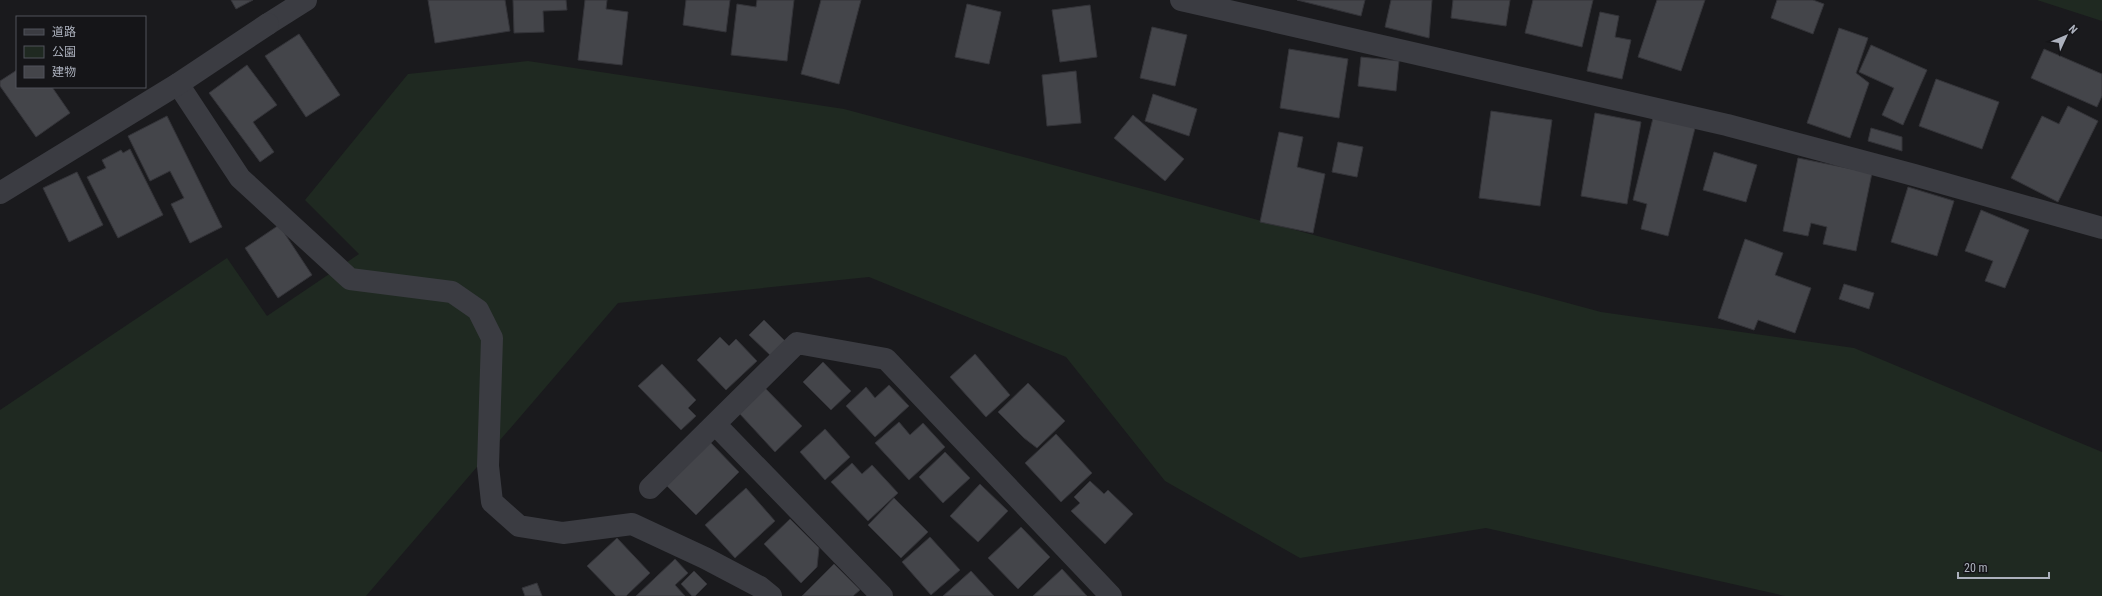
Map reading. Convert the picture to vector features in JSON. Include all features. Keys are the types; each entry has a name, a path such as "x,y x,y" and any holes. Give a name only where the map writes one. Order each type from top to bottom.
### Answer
{"street":[{"path":"0,193 178,84 306,0"},
{"path":"1181,0 1727,125 1914,175 2102,228"},
{"path":"178,84 240,178 350,279 452,292 478,310 492,338 488,466 492,502 519,526 563,533 632,524 705,558 760,587 771,596"},
{"path":"650,488 797,343 886,359 1111,596"},
{"path":"715,424 882,596"},
{"path":"705,558 745,596"}],"green space":[{"path":"2037,0 2102,0 2102,21"},
{"path":"528,61 844,109 1601,312 1854,348 2102,452 2102,596 1785,596 1486,528 1300,558 1165,481 1066,357 869,277 618,303 366,596 0,596 0,410 227,258 267,316 359,254 305,200 408,74"}],"building":[{"path":"231,0 253,0 236,9"},
{"path":"428,0 505,0 510,31 435,43"},
{"path":"513,0 566,0 567,10 543,11 544,32 514,33"},
{"path":"585,0 607,0 606,9 628,12 622,65 578,60"},
{"path":"686,0 730,0 726,32 683,25"},
{"path":"757,0 794,0 787,61 731,55 737,4 756,7"},
{"path":"821,0 861,0 839,84 801,74"},
{"path":"1297,0 1365,0 1361,16"},
{"path":"1391,0 1432,0 1429,38 1385,27"},
{"path":"1453,0 1510,0 1506,26 1451,18"},
{"path":"1533,0 1593,0 1582,47 1525,33"},
{"path":"1657,0 1705,0 1681,71 1638,57"},
{"path":"1777,0 1813,0 1824,4 1813,34 1771,18"},
{"path":"967,4 1001,12 989,64 955,57"},
{"path":"1090,5 1097,57 1060,62 1052,10"},
{"path":"1600,12 1619,16 1615,37 1631,40 1622,79 1587,71"},
{"path":"1152,27 1187,35 1175,86 1140,78"},
{"path":"1839,28 1868,38 1856,73 1869,83 1850,138 1807,123"},
{"path":"299,34 340,95 306,117 265,56"},
{"path":"1871,45 1927,70 1903,125 1882,115 1894,88 1859,72"},
{"path":"1289,49 1348,59 1339,118 1280,108"},
{"path":"2044,49 2102,74 2102,96 2097,107 2031,78"},
{"path":"1361,57 1399,61 1396,91 1358,86"},
{"path":"247,65 277,105 253,122 274,152 260,162 209,93"},
{"path":"16,71 16,88 53,88 70,113 36,137 0,86 0,81"},
{"path":"1076,71 1081,123 1047,126 1042,75"},
{"path":"1936,79 1999,102 1982,149 1919,126"},
{"path":"1153,94 1197,109 1189,136 1145,121"},
{"path":"2068,106 2098,121 2058,202 2011,178 2042,116 2059,124"},
{"path":"1491,111 1552,120 1540,206 1479,198"},
{"path":"1595,113 1641,122 1627,204 1581,196"},
{"path":"1654,114 1696,124 1668,236 1641,229 1647,204 1633,200"},
{"path":"1133,115 1184,159 1165,181 1114,138"},
{"path":"167,116 222,227 190,243 171,204 184,198 170,171 150,181 128,136"},
{"path":"1871,128 1902,137 1902,151 1868,141"},
{"path":"1279,132 1303,137 1297,167 1325,174 1313,233 1260,222"},
{"path":"1338,142 1363,147 1357,177 1332,172"},
{"path":"130,149 163,215 118,238 87,177 106,168 102,160 121,150 123,153"},
{"path":"1714,152 1757,165 1746,202 1703,190"},
{"path":"1798,158 1872,173 1856,251 1823,244 1827,227 1811,223 1808,236 1783,231"},
{"path":"77,172 103,225 69,242 43,188"},
{"path":"1908,187 1954,201 1937,256 1891,242"},
{"path":"1981,210 2029,230 2005,288 1985,281 1993,261 1965,251"},
{"path":"279,225 312,275 278,298 245,248"},
{"path":"1745,239 1783,253 1775,275 1811,288 1795,333 1758,320 1754,330 1718,318"},
{"path":"1844,284 1874,293 1869,309 1839,299"},
{"path":"764,320 785,341 771,356 749,335"},
{"path":"720,337 729,346 736,339 757,361 726,390 697,360"},
{"path":"975,354 1010,395 986,417 950,377"},
{"path":"823,362 851,391 831,410 803,382"},
{"path":"662,364 696,400 688,408 696,416 681,430 638,386"},
{"path":"1028,383 1065,421 1037,448 1024,438 998,412"},
{"path":"889,385 909,406 875,437 846,406 866,387 875,398"},
{"path":"765,388 802,426 775,452 739,413"},
{"path":"899,422 910,435 923,423 945,447 909,480 875,443"},
{"path":"825,429 850,457 825,480 800,452"},
{"path":"1056,434 1092,473 1061,502 1025,463"},
{"path":"710,442 739,472 696,515 666,485"},
{"path":"945,452 970,478 943,503 919,477"},
{"path":"852,463 862,474 872,465 898,493 868,521 831,482"},
{"path":"1090,481 1104,494 1108,490 1133,514 1105,544 1071,511 1080,503 1074,497"},
{"path":"980,484 1008,511 978,542 950,516"},
{"path":"746,488 775,521 735,558 705,525"},
{"path":"894,498 928,532 901,558 868,525"},
{"path":"790,519 819,548 817,567 801,583 764,544"},
{"path":"1021,527 1050,557 1018,589 988,558"},
{"path":"930,537 960,570 931,595 902,562"},
{"path":"617,538 650,573 626,596 616,596 587,566"},
{"path":"675,559 688,573 675,585 685,596 636,596"},
{"path":"834,564 860,590 853,596 802,596"},
{"path":"1062,569 1087,596 1033,596"},
{"path":"694,571 707,584 695,596 692,596 681,584"},
{"path":"971,571 994,596 943,596"},
{"path":"537,583 542,596 525,596 522,588"}]}
